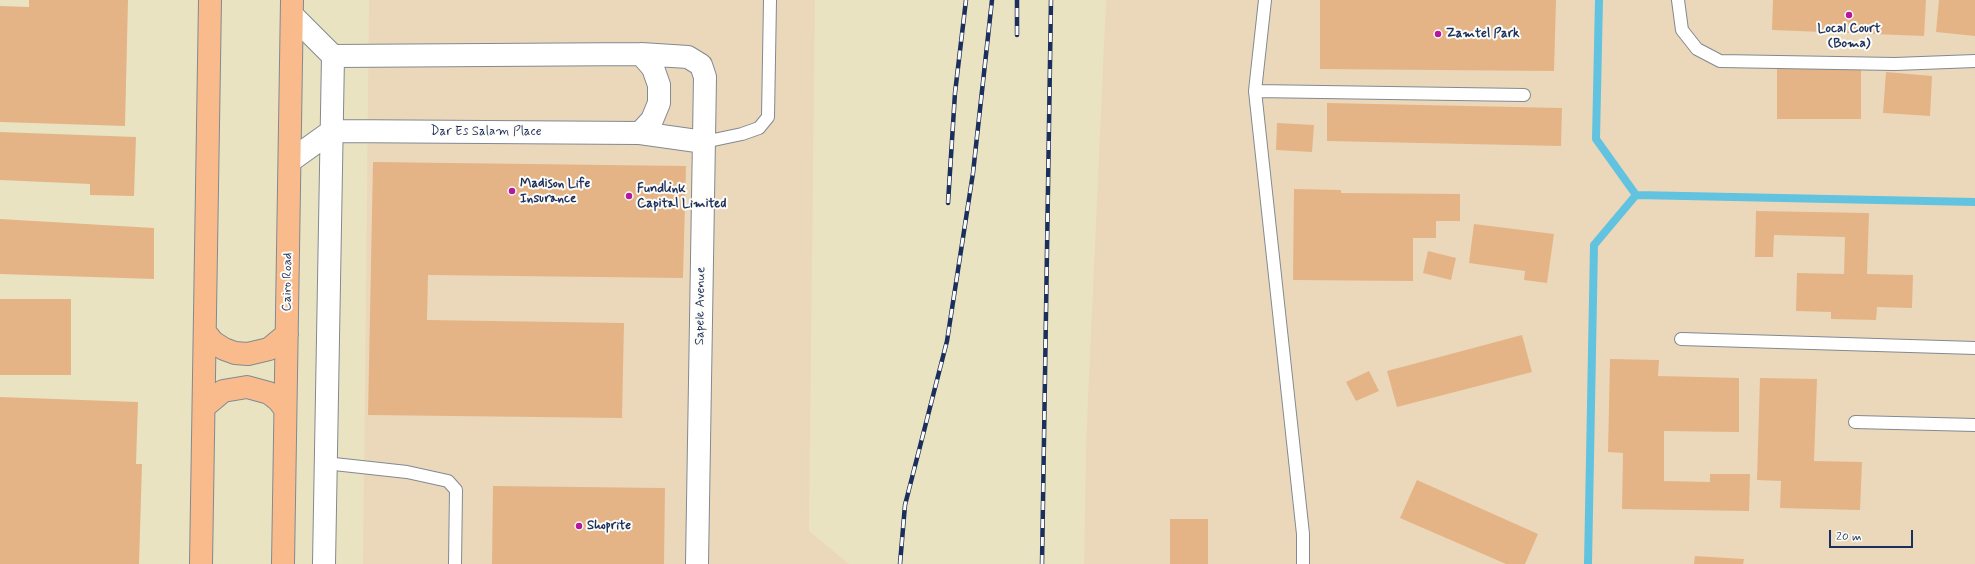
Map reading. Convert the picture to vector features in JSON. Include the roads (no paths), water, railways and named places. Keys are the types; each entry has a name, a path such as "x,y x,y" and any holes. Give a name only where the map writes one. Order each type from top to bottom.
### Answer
{"main road":[{"path":"201,564 210,0"},
{"name":"Cairo Road","path":"283,563 292,7"},
{"path":"205,332 213,342 224,349 235,353 248,354 269,349 286,334"},
{"path":"204,407 222,391 247,387 269,393 278,400 285,409"}],"street":[{"path":"292,7 333,56 324,564"},
{"name":"Sapele Avenue","path":"641,54 688,56 701,65 705,76 697,564"},
{"path":"333,56 641,54 653,68 659,85 659,103 652,120 640,133"},
{"name":"Dar Es Salam Place","path":"332,131 640,133 704,142"},
{"path":"290,161 332,131"}],"lane":[{"path":"704,142 742,134 759,128 768,117 770,0"},
{"path":"1265,0 1255,91 1302,526 1303,564"},
{"path":"1678,0 1682,30 1697,49 1720,61 1895,64 1975,61"},
{"path":"1255,91 1524,95"},
{"path":"1682,339 1975,348"},
{"path":"1855,422 1975,425"},
{"path":"325,463 407,472 448,481 456,490 455,564"}],"waterway":[{"path":"1588,564 1594,245 1636,195 1596,139 1599,0"},
{"path":"1636,195 1975,202"}],"railway":[{"path":"948,203 955,93 966,0"},
{"path":"900,564 905,505 947,341 973,173 992,0"},
{"path":"1017,0 1017,35"},
{"path":"1042,564 1051,0"}],"place":[{"name":"Local Court (Boma)","path":"1849,15"},
{"name":"Zamtel Park","path":"1438,34"},
{"name":"Madison Life Insurance","path":"512,191"},
{"name":"Fundlink Capital Limited","path":"629,196"},
{"name":"Shoprite","path":"579,526"}]}
